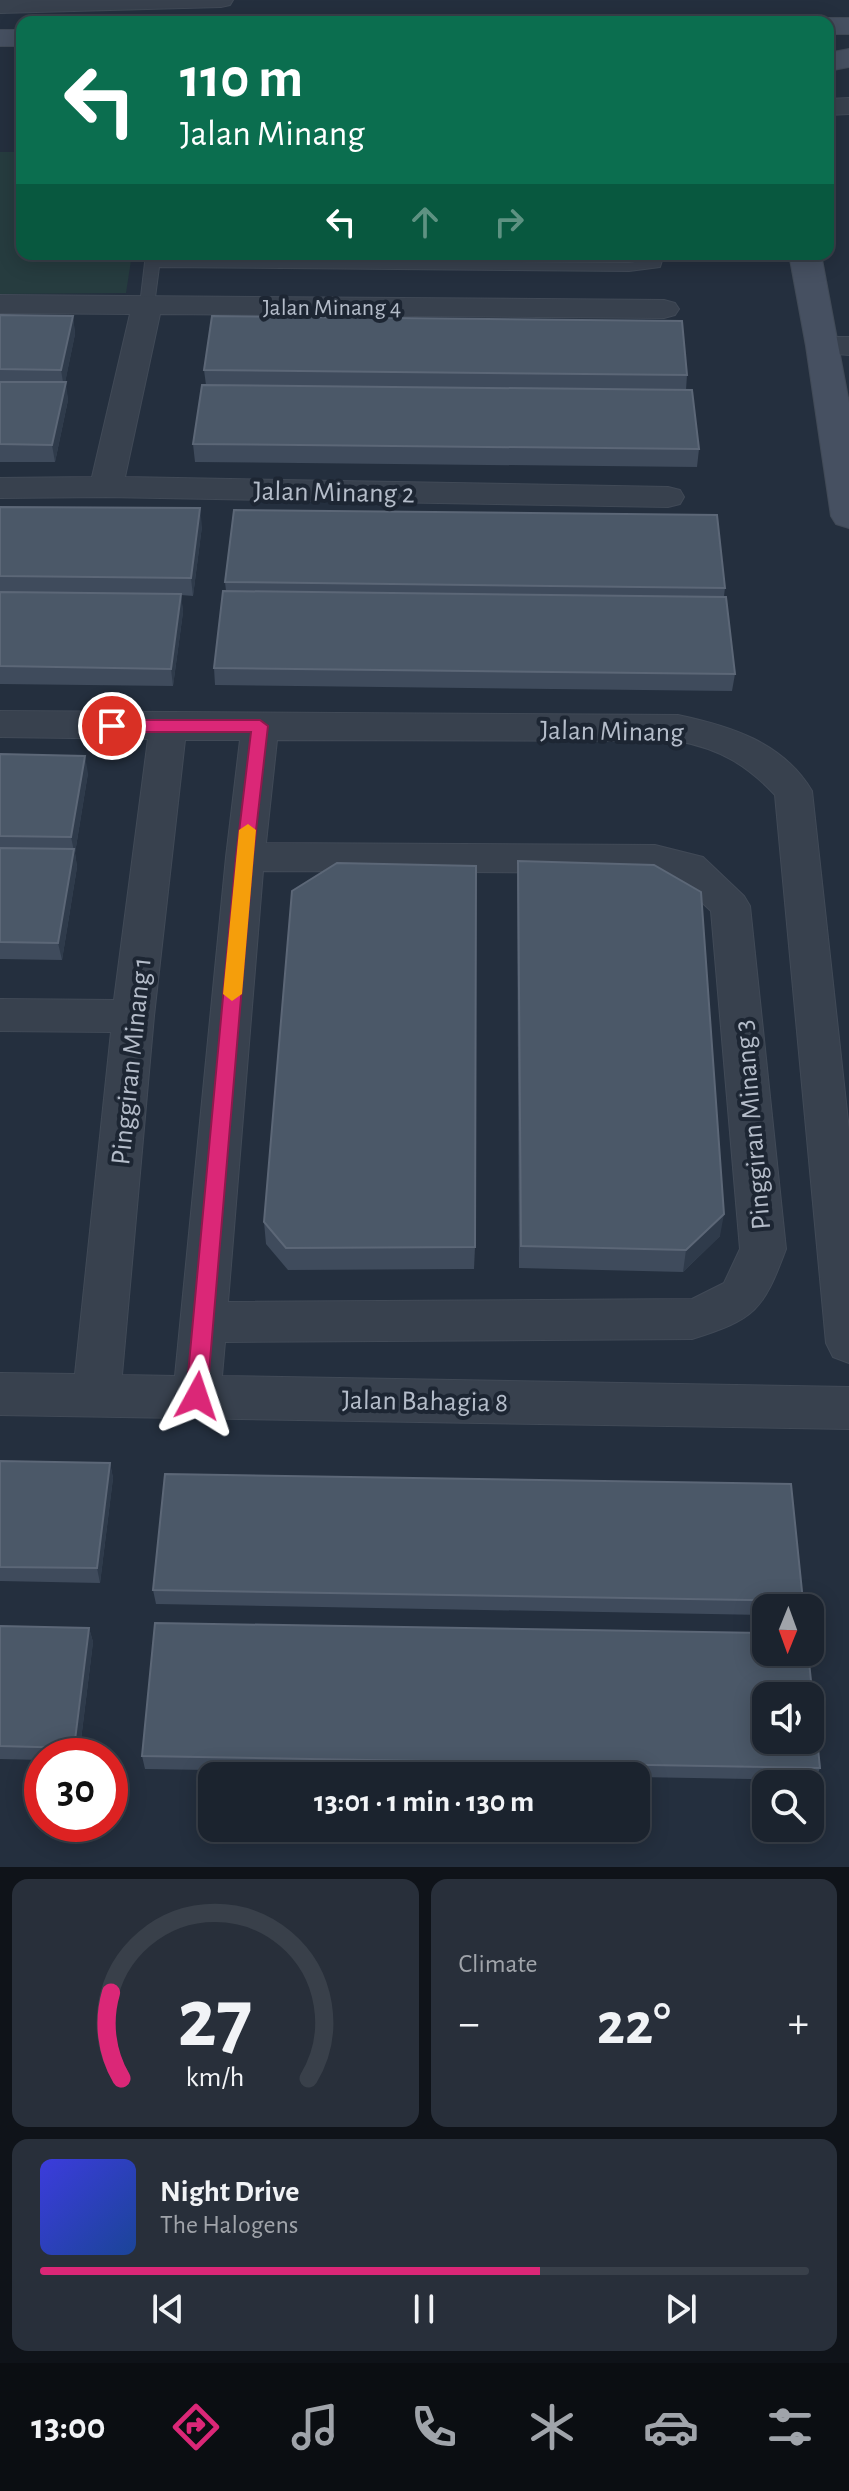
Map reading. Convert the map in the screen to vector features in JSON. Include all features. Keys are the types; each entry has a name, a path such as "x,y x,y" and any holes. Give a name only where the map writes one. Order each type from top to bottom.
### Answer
{"street":[{"path":"0,5 221,0"},
{"path":"807,260 836,346 849,516"},
{"name":"Jalan Minang 4","path":"0,304 664,309"},
{"path":"106,487 147,305"},
{"name":"Jalan Minang 2","path":"0,488 106,487 668,497"},
{"name":"Jalan Minang","path":"0,724 678,728 745,746 770,765 793,791 849,1343"},
{"path":"197,1396 245,857 260,726"},
{"name":"Pinggiran Minang 1","path":"97,1395 133,1016 168,727"},
{"name":"Pinggiran Minang 3","path":"203,1322 692,1319 727,1309 748,1291 763,1249 730,906 689,867 655,859 245,857"},
{"path":"0,1015 133,1016"},
{"name":"Jalan Bahagia 8","path":"0,1394 849,1408"}],"lane":[{"path":"147,305 152,260"},
{"path":"258,260 629,267 655,264 656,260"}],"green space":[{"path":"0,152 16,152 16,260 131,260 126,293 0,294"}],"building":[{"path":"0,315 73,316 61,370 0,369"},
{"path":"212,316 682,321 687,375 204,370"},
{"path":"0,382 66,382 52,445 0,444"},
{"path":"202,385 692,390 699,449 193,444"},
{"path":"0,507 200,508 191,578 0,576"},
{"path":"234,510 717,515 725,588 225,582"},
{"path":"223,591 726,597 735,674 214,668"},
{"path":"0,592 181,594 171,669 0,666"},
{"path":"0,754 85,756 71,837 0,836"},
{"path":"0,848 74,849 58,943 0,942"},
{"path":"518,861 654,865 701,892 724,1214 686,1250 521,1246"},
{"path":"337,863 476,866 475,1247 286,1248 264,1222 292,891"},
{"path":"0,1461 110,1463 97,1568 0,1567"},
{"path":"165,1474 791,1484 802,1594 752,1594 752,1600 153,1590"},
{"path":"155,1623 752,1633 752,1666 809,1666 811,1682 752,1682 752,1754 819,1754 820,1768 650,1765 650,1762 142,1756"},
{"path":"0,1626 89,1628 75,1738 24,1738 24,1747 0,1746"}],"slow traffic":[{"path":"232,994 248,830"}],"route":[{"path":"112,726 260,726 245,857 197,1396"}]}
